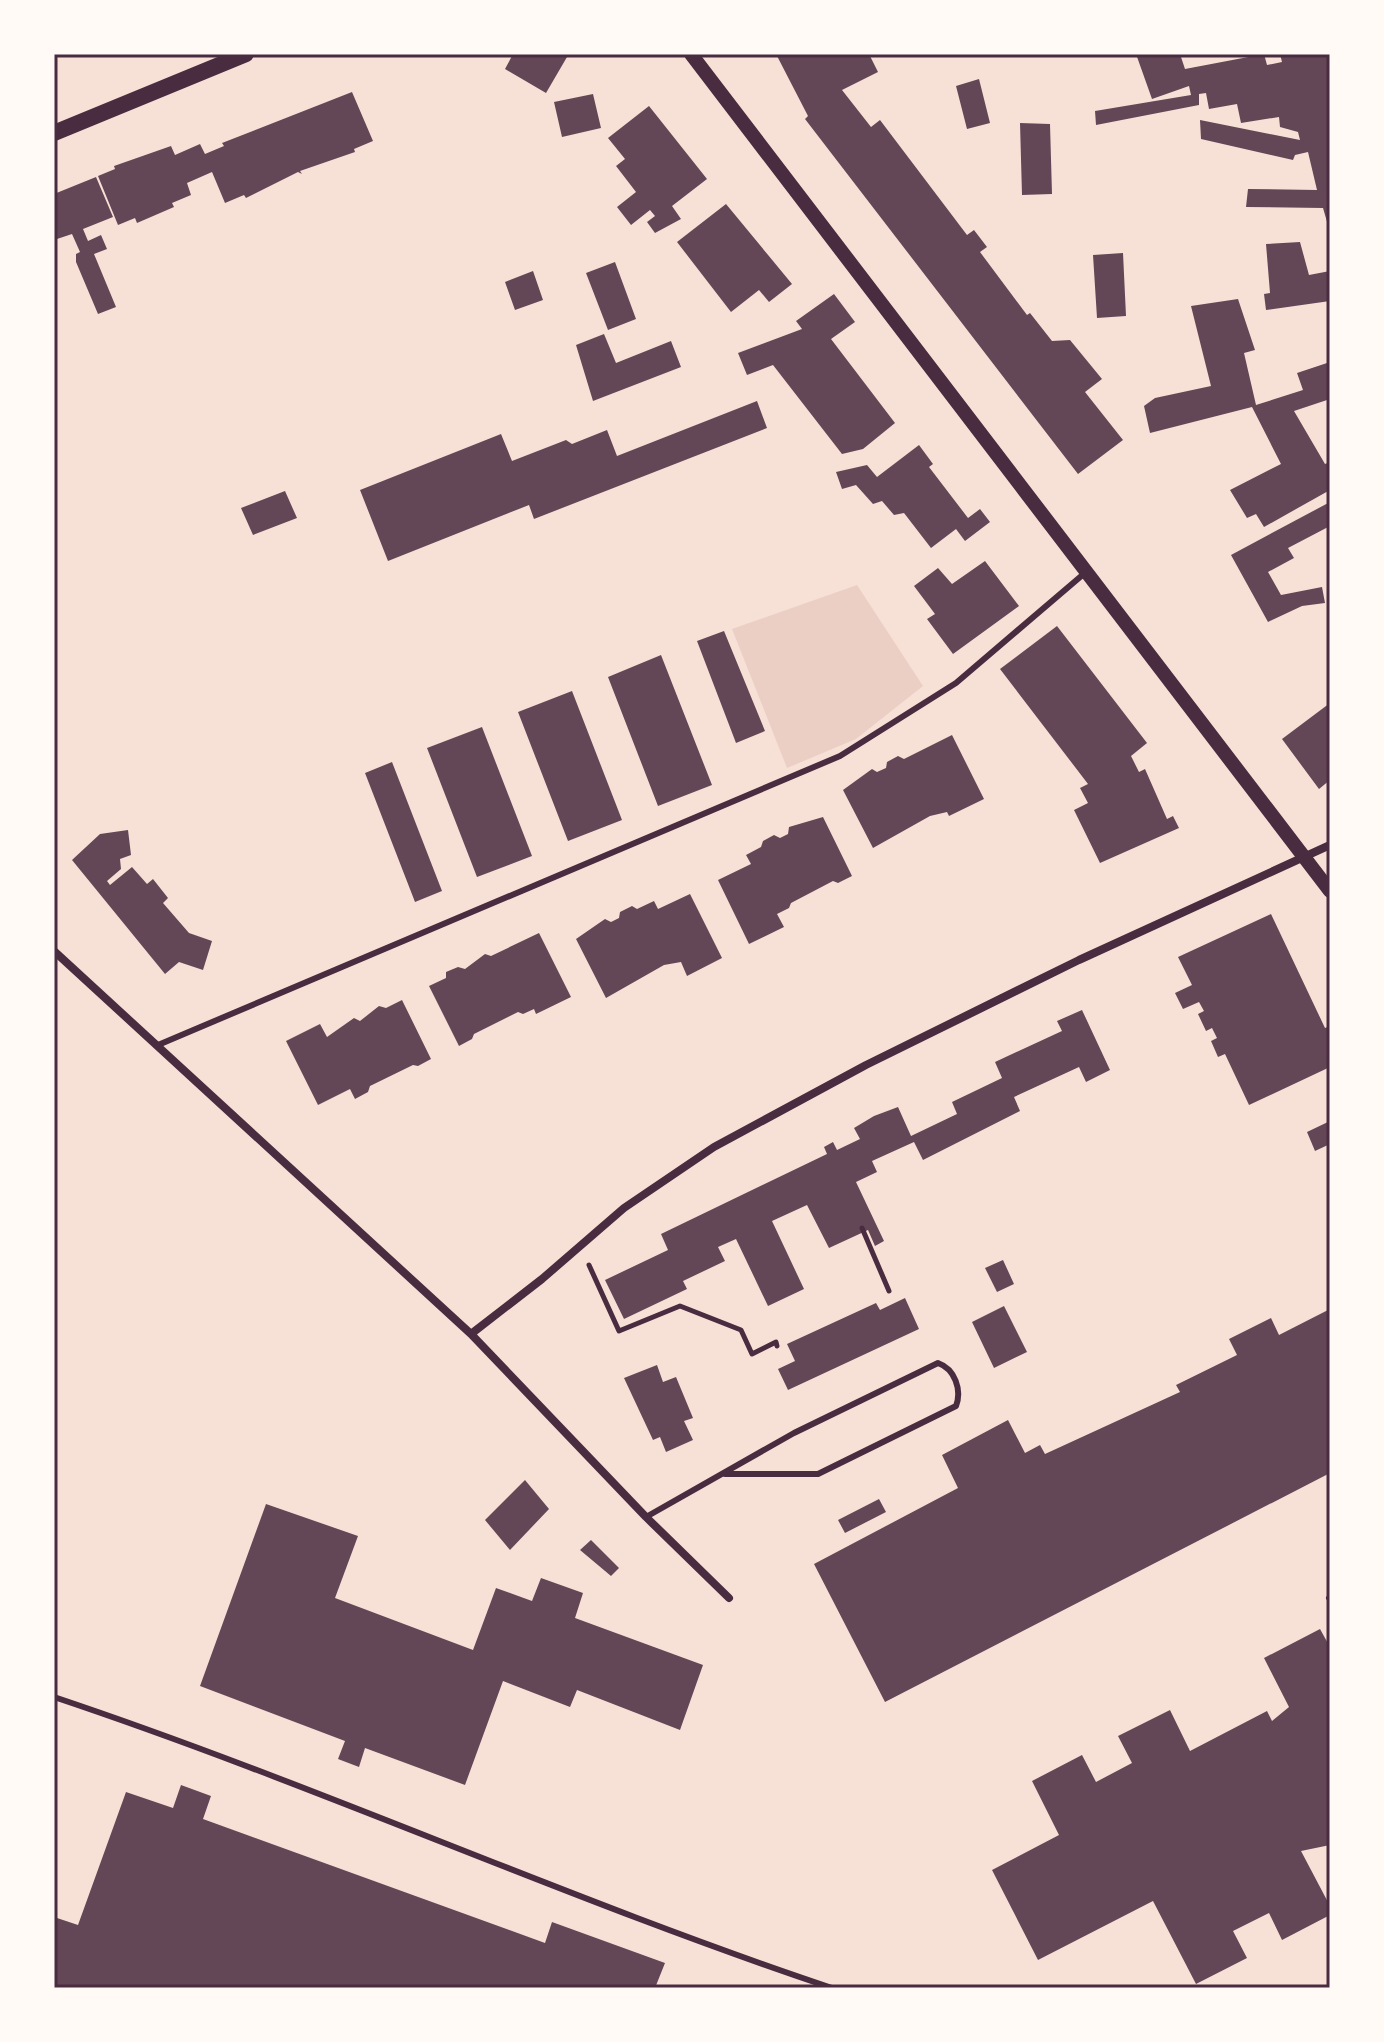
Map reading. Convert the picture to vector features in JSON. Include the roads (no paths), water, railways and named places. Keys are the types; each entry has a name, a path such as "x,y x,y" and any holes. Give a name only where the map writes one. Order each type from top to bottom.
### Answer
{"main road":[{"path":"54,133 246,54"}],"street":[{"path":"691,54 1330,891"},
{"path":"471,1334 624,1208 714,1147 866,1065 1079,960 1271,874 1304,854 1330,845"},
{"path":"54,951 471,1334 646,1517 729,1598"}],"lane":[{"path":"158,1045 840,756 956,683 1086,571"},
{"path":"646,1517 794,1433 938,1363 947,1367 957,1383 956,1406 818,1474 725,1474"},
{"path":"54,1697 283,1779 716,1949 832,1988"}]}
